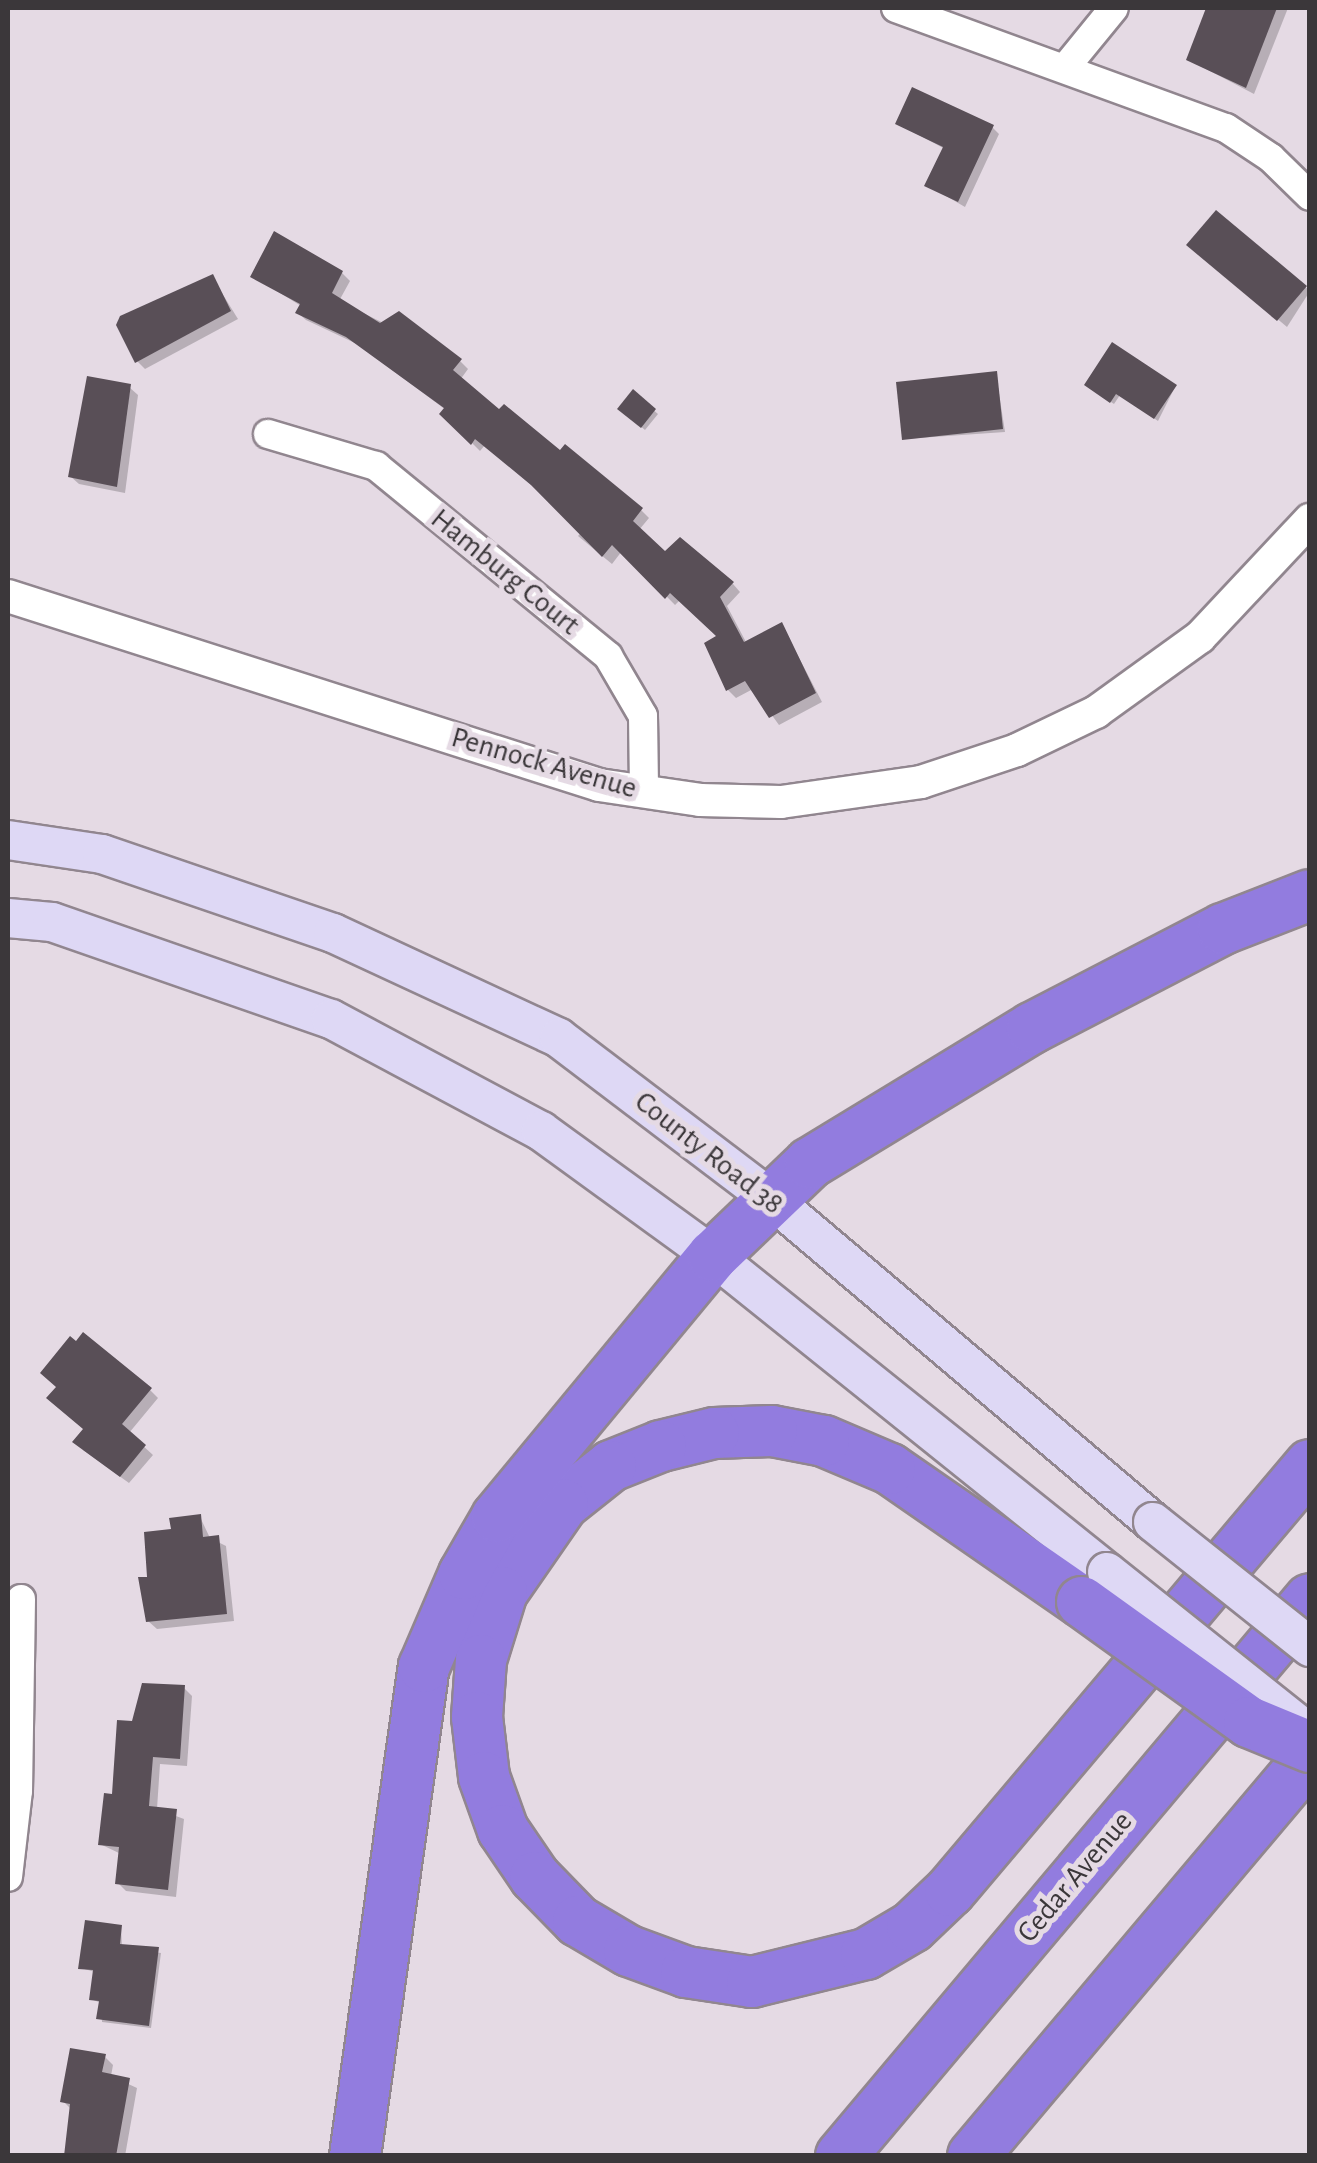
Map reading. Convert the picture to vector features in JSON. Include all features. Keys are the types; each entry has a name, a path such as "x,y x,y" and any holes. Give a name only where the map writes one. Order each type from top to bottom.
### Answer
{"highway":[{"path":"356,2156 424,1667 497,1518 713,1256 810,1163 1032,1028 1223,929 1310,894"},
{"path":"1310,1465 950,1890 912,1927 866,1954 752,1982 686,1972 629,1951 578,1921 535,1877 503,1830 484,1777 477,1717 481,1660 502,1592 563,1504 612,1466 661,1446 714,1433 772,1431 824,1441 890,1469 1094,1587 1249,1722 1310,1747"},
{"name":"Cedar Avenue","path":"840,2156 1310,1599"},
{"path":"973,2156 1310,1757"},
{"path":"1011,2110 1310,1810"}],"main road":[{"name":"County Road 38","path":"8,840 102,854 333,933 559,1038 771,1199 1153,1522 1310,1647"},
{"path":"8,918 52,922 331,1018 540,1131 713,1256 1094,1587 1310,1734"}],"street":[{"path":"896,8 1226,128 1271,158 1310,196"},
{"path":"1065,68 1114,8"},
{"name":"Hamburg Court","path":"268,434 376,466 608,656 643,716 644,792"},
{"name":"Pennock Avenue","path":"8,596 599,785 781,802 853,795 921,782 1017,750 1096,712 1157,671 1235,606 1310,520"},
{"path":"8,1877 21,1599"}],"building":[{"path":"1206,8 1277,8 1246,88 1186,60"},
{"path":"912,87 994,125 958,202 924,186 943,147 895,124"},
{"path":"1216,210 1307,286 1277,321 1186,245"},
{"path":"274,231 343,271 332,293 380,323 399,311 462,359 453,370 499,409 504,404 560,450 565,444 643,508 633,521 665,551 680,537 734,582 720,597 744,642 782,622 816,693 769,718 745,681 726,691 704,643 716,636 670,593 665,599 612,545 602,557 531,485 475,439 471,445 439,414 444,408 346,337 295,313 300,304 250,277"},
{"path":"213,274 231,311 135,363 116,325 120,316"},
{"path":"1112,342 1177,385 1154,419 1116,394 1110,403 1084,385"},
{"path":"997,371 1003,429 902,440 896,382"},
{"path":"87,376 131,384 117,487 68,477"},
{"path":"633,389 656,409 641,428 617,409"},
{"path":"83,1332 152,1388 122,1424 146,1445 120,1477 72,1442 83,1429 46,1398 56,1387 40,1373 70,1336 76,1341"},
{"path":"201,1514 203,1537 219,1535 227,1614 146,1622 138,1577 147,1577 144,1532 171,1529 169,1518"},
{"path":"142,1683 185,1685 180,1759 153,1757 149,1806 177,1809 168,1890 115,1884 119,1847 98,1845 104,1793 112,1794 117,1720 132,1721"},
{"path":"85,1920 122,1925 120,1944 159,1947 149,2026 96,2019 99,2001 89,2000 93,1970 78,1969"},
{"path":"70,2048 106,2054 102,2072 130,2078 116,2156 64,2156 70,2104 60,2102"}]}
